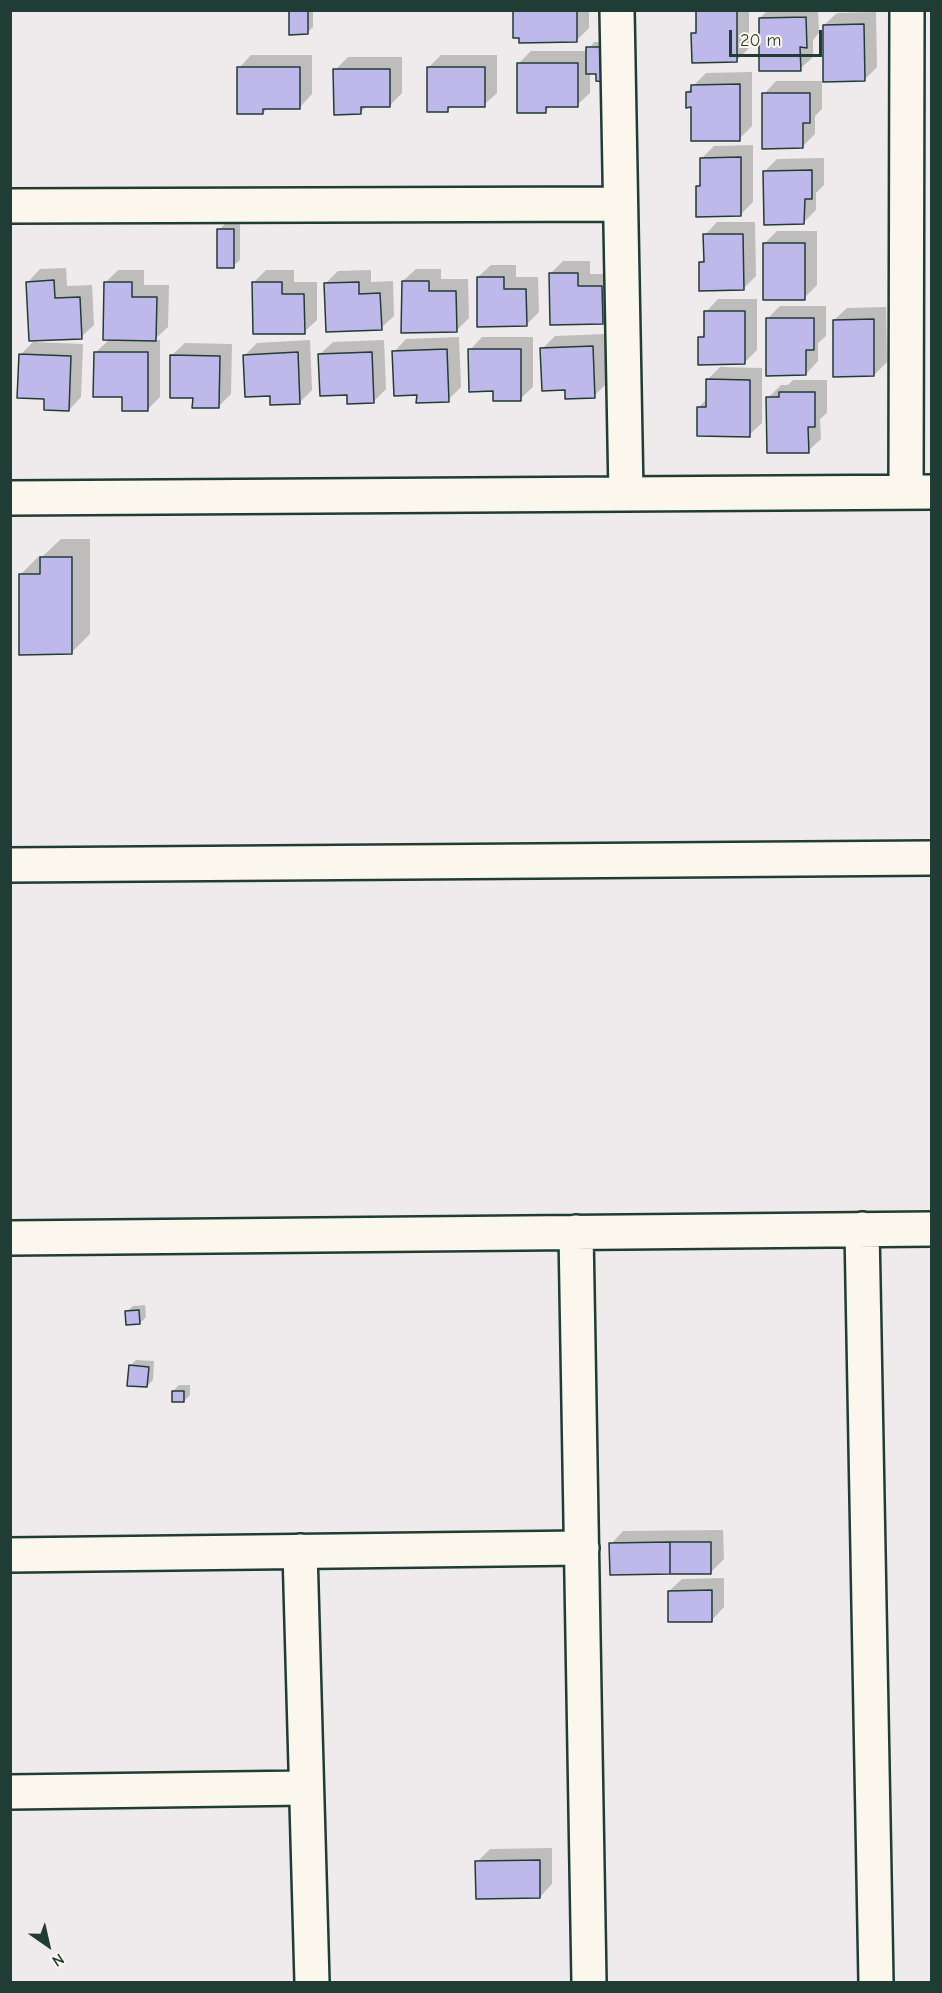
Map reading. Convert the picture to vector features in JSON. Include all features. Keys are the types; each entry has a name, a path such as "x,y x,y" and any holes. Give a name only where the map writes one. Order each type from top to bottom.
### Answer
{"street":[{"path":"617,10 626,494"},
{"path":"10,498 919,492 907,10"},
{"path":"10,206 620,204"},
{"path":"10,865 932,858"},
{"path":"862,1229 876,1983"},
{"path":"10,1238 932,1229"},
{"path":"576,1232 589,1983"},
{"path":"10,1555 582,1548"},
{"path":"300,1551 312,1983"},
{"path":"10,1792 306,1788"}],"building":[{"path":"289,10 308,10 308,34 289,35"},
{"path":"513,10 577,10 577,42 519,43 519,38 513,38"},
{"path":"696,10 737,10 737,62 692,63 691,33 696,33"},
{"path":"806,17 807,48 800,47 801,71 759,71 759,18"},
{"path":"864,24 865,81 823,82 823,25"},
{"path":"586,47 606,47 606,82 596,81 596,74 586,74"},
{"path":"517,63 578,63 578,107 546,107 546,113 517,113"},
{"path":"237,67 300,67 300,109 263,109 263,114 237,114"},
{"path":"427,67 485,67 485,107 448,107 448,112 427,112"},
{"path":"333,69 390,69 390,107 361,107 361,114 334,115"},
{"path":"740,84 740,141 691,141 691,107 686,108 686,92 691,92 691,85"},
{"path":"762,93 810,93 810,123 803,123 803,148 762,149"},
{"path":"741,157 741,216 696,217 696,186 700,186 700,158"},
{"path":"812,170 812,199 805,199 804,224 764,225 763,171"},
{"path":"217,229 234,229 234,268 217,268"},
{"path":"703,234 743,234 744,290 699,291 699,262 704,262"},
{"path":"763,243 805,243 805,300 763,300"},
{"path":"549,273 578,273 578,286 602,286 603,324 550,325"},
{"path":"477,277 504,277 504,289 526,289 527,326 477,327"},
{"path":"54,280 55,298 80,297 82,339 29,341 26,282"},
{"path":"402,281 429,281 429,291 456,291 457,332 401,333"},
{"path":"104,282 132,282 132,297 157,297 156,341 103,340"},
{"path":"252,282 282,282 282,294 304,294 305,334 253,334"},
{"path":"359,282 359,294 380,293 382,330 326,332 324,283"},
{"path":"704,311 745,311 745,364 698,365 698,337 704,337"},
{"path":"766,318 814,318 814,350 806,350 806,375 766,376"},
{"path":"874,319 874,376 833,377 833,320"},
{"path":"593,346 595,398 565,399 565,390 542,391 540,348"},
{"path":"447,349 449,402 416,403 417,395 394,396 392,351"},
{"path":"468,349 521,349 521,401 493,401 493,391 469,392"},
{"path":"94,352 148,352 148,411 122,411 122,397 93,397"},
{"path":"298,352 300,404 270,405 270,396 245,397 243,355"},
{"path":"372,352 374,403 347,404 347,395 320,396 318,354"},
{"path":"19,354 71,356 69,411 44,410 44,399 17,398"},
{"path":"170,355 220,356 219,408 192,408 193,398 170,398"},
{"path":"706,379 750,380 750,437 697,436 697,407 706,407"},
{"path":"779,392 815,392 815,427 808,427 809,453 767,453 766,397 779,397"},
{"path":"40,557 72,557 72,654 19,655 19,574 40,574"},
{"path":"139,1310 140,1324 126,1325 125,1311"},
{"path":"129,1365 149,1367 147,1387 127,1386"},
{"path":"172,1391 184,1391 184,1402 172,1402"},
{"path":"670,1542 711,1542 711,1574 670,1574"},
{"path":"670,1542 670,1574 610,1575 609,1543"},
{"path":"712,1590 712,1622 668,1622 668,1591"},
{"path":"540,1860 540,1898 476,1899 475,1861"}]}
